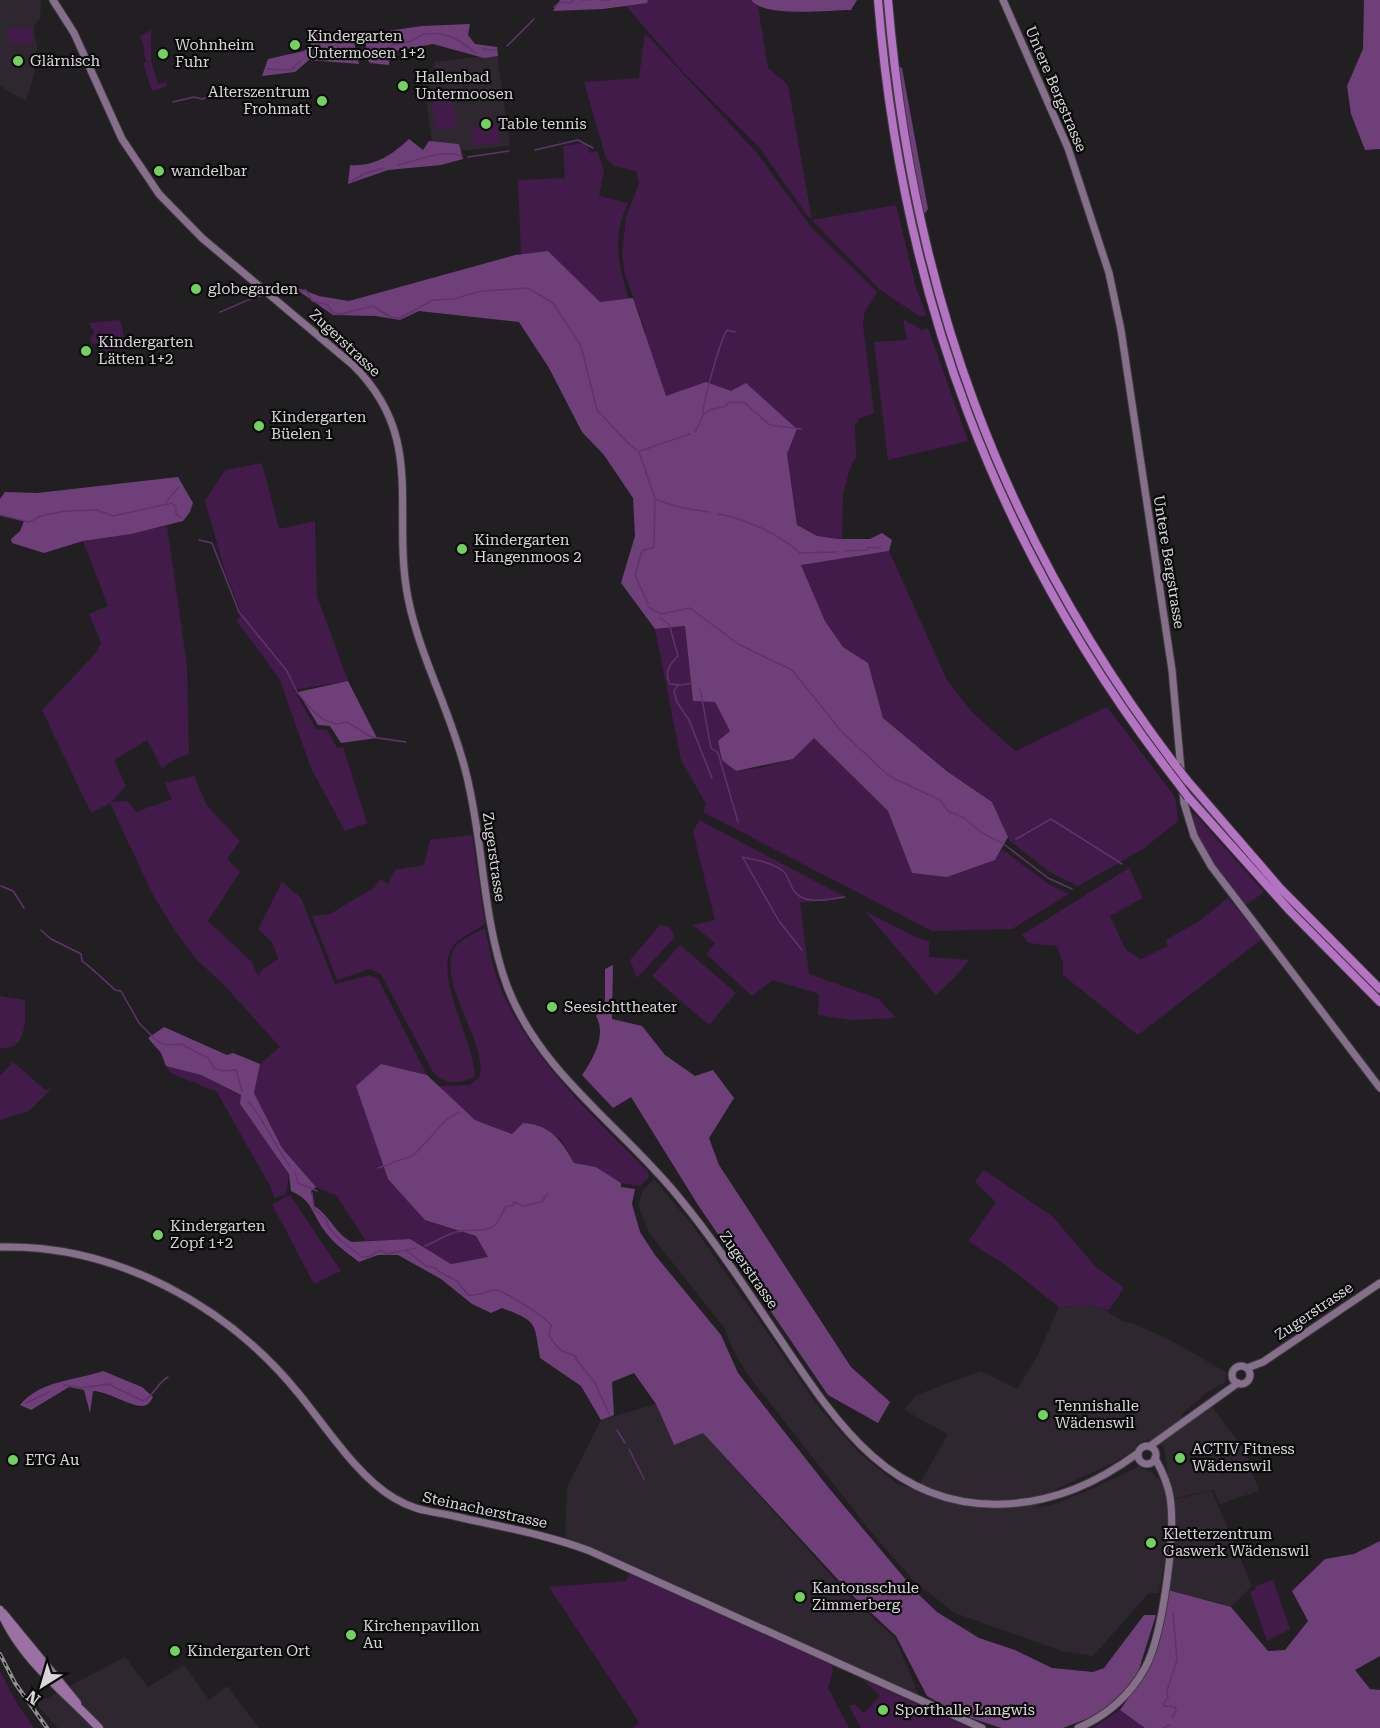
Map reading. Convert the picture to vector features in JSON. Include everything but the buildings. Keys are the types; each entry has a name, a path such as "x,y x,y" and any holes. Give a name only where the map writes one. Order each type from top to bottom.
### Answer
{"highway":[{"path":"878,0 891,123 909,220 934,315 968,416 1009,512 1054,599 1111,692 1188,797 1290,911 1380,1002"},
{"path":"888,0 901,125 918,219 940,305 972,399 1016,506 1058,587 1119,687 1176,766 1274,881 1380,989"}],"main road":[{"name":"Zugerstrasse","path":"52,0 74,33 122,138 159,194 202,238 353,365 373,387 388,413 401,457 402,563 412,618 453,725 467,777 489,910 508,987 524,1022 547,1055 672,1188 713,1241 836,1419 883,1466 908,1482 944,1497 969,1503 1035,1502 1062,1495 1096,1481 1138,1457 1143,1446 1152,1448"},
{"name":"Untere Bergstrasse","path":"1003,0 1068,148 1109,273 1121,330 1172,670 1184,803 1189,823 1211,866 1380,1088"},
{"name":"Steinacherstrasse","path":"0,1247 45,1250 86,1257 141,1275 177,1291 250,1342 276,1368 372,1481 409,1506 582,1548 982,1728"},
{"name":"Zugerstrasse","path":"1248,1371 1380,1282"},
{"path":"1078,1728 1106,1713 1125,1696 1143,1672 1152,1653 1162,1599 1171,1524 1169,1489 1152,1461 1152,1448 1163,1436 1226,1390 1235,1381 1235,1368 1248,1371 1246,1382 1235,1381"},
{"path":"1138,1457 1152,1461"},
{"path":"0,1611 5,1623 41,1670 99,1728"}],"shaded area":[{"name":"Glärnisch","path":"0,0 41,0 40,19 33,27 37,46 34,75 26,101 0,86"},
{"path":"560,0 648,0 647,3 603,9 553,11"},
{"path":"648,0 751,0 758,7 768,68 788,85 812,220 896,205 916,288 927,316 919,316 879,289 806,214 759,147 683,72 626,6"},
{"path":"751,0 857,0 851,10 798,12 769,9 758,6"},
{"path":"1364,0 1380,0 1380,149 1365,150 1351,114 1347,86 1363,49"},
{"path":"470,24 468,35 475,44 497,47 498,56 484,58 433,44 390,52 389,65 370,63 368,60 365,37 367,34 422,26"},
{"path":"31,27 33,43 10,46 8,30"},
{"path":"151,30 151,61 158,84 166,82 167,86 152,91 143,63 147,62 140,36"},
{"path":"322,32 353,38 359,64 309,60 295,72 262,76 268,59 304,51 311,44 311,34"},
{"path":"645,33 757,153 811,227 877,292 864,314 863,326 874,413 859,419 855,425 856,457 850,468 843,494 842,542 818,541 797,525 787,454 797,429 746,384 731,391 706,383 666,396 644,347 646,333 625,274 622,254 626,217 639,183 636,171 614,166 606,158 584,82 639,78"},
{"path":"497,55 510,146 460,151 433,146 423,79 434,77 434,62"},
{"path":"898,66 902,68 928,209 923,216 909,146"},
{"path":"451,92 457,127 436,130 431,93"},
{"path":"497,124 500,143 473,146 470,127"},
{"path":"409,139 423,150 429,141 459,144 463,159 441,165 388,170 348,184 350,165 367,164 382,159"},
{"path":"586,143 590,153 597,151 604,170 599,196 628,203 620,227 618,251 629,299 600,302 548,251 521,254 518,180 565,178 563,146"},
{"path":"548,251 600,302 633,298 666,396 706,382 731,391 746,383 797,429 787,454 797,525 817,536 837,539 870,539 882,533 892,540 889,551 801,565 825,621 843,647 868,663 883,718 948,772 992,802 1008,837 995,860 947,877 912,873 888,811 814,738 793,759 736,771 722,760 718,741 730,731 715,702 693,701 685,626 655,629 621,583 635,536 633,498 604,455 582,432 549,368 519,322 419,311 400,320 375,316 333,315 290,285 319,296 349,301 515,255"},
{"path":"903,319 922,330 928,328 968,441 888,460 874,342 907,340"},
{"path":"119,320 122,325 125,347 103,352 102,343 92,344 90,338 94,333 89,323"},
{"path":"262,463 279,529 315,521 317,596 348,681 294,690 316,729 327,730 337,748 343,747 367,823 345,831 311,768 280,680 236,620 242,615 225,571 205,501 225,470"},
{"path":"178,477 193,503 183,521 131,534 83,541 44,553 12,543 11,539 20,531 24,521 0,515 0,499 5,492 37,493"},
{"path":"167,526 187,666 189,754 175,759 162,768 147,740 114,760 126,786 111,802 128,801 136,812 172,799 165,783 194,776 207,806 240,841 227,859 240,872 208,921 252,962 258,976 263,969 278,959 272,942 258,929 282,882 301,898 335,984 370,975 378,979 427,1075 381,1064 425,1220 476,1236 488,1257 451,1264 410,1239 366,1241 337,1196 316,1187 282,1148 254,1093 260,1064 280,1047 224,985 194,957 176,932 153,895 110,803 91,813 42,710 95,654 101,643 89,614 108,606 83,541"},
{"path":"889,551 947,680 971,711 1015,751 1107,707 1175,797 1178,821 1143,849 1078,886 1050,872 1010,841 992,802 950,773 883,718 868,663 843,647 825,621 801,564"},
{"path":"685,626 693,701 715,702 730,731 735,771 760,768 793,759 814,737 888,811 912,873 947,876 995,860 1002,849 1048,884 1069,894 1012,929 932,931 703,812 706,804 681,760 655,629"},
{"path":"348,681 377,738 341,743 330,726 318,725 298,692"},
{"path":"1193,812 1264,892 1246,905 1204,848 1194,823"},
{"path":"699,820 847,898 800,903 809,974 879,999 896,1018 851,1020 818,1015 819,994 773,980 752,996 706,954 715,943 693,925 715,920 693,832"},
{"path":"472,835 485,924 454,945 448,957 447,972 450,989 473,1061 475,1076 464,1081 453,1082 433,1072 381,974 370,969 337,980 312,916 330,914 375,887 380,879 388,884 395,870 424,865 430,840"},
{"path":"1129,868 1143,898 1110,916 1126,950 1141,959 1168,946 1166,940 1198,922 1228,898 1262,939 1138,1035 1063,975 1063,963 1057,946 1029,943 1022,935"},
{"path":"865,911 918,938 929,941 929,957 969,960 936,995"},
{"path":"660,925 669,927 674,934 673,939 637,978 630,960"},
{"path":"485,928 496,976 515,1017 530,1042 566,1087 648,1172 649,1177 640,1186 621,1183 596,1167 574,1163 560,1138 523,1123 512,1134 475,1120 438,1086 470,1085 480,1076 480,1062 452,978 451,963 456,946"},
{"path":"680,945 736,993 709,1025 652,976"},
{"path":"613,965 612,1019 642,1026 665,1055 695,1076 713,1070 734,1098 709,1138 719,1165 851,1367 890,1402 878,1423 828,1395 698,1205 631,1097 613,1108 582,1075 597,1047 600,1031 596,1016 605,1005 605,969"},
{"path":"0,996 25,1000 23,1033 16,1045 9,1048 0,1048"},
{"path":"164,1027 227,1055 233,1053 260,1064 254,1093 282,1148 316,1187 311,1191 314,1206 346,1239 352,1242 410,1239 451,1264 488,1257 476,1236 425,1220 388,1179 356,1086 381,1064 427,1075 475,1120 512,1134 523,1123 548,1130 560,1141 574,1163 596,1167 621,1183 621,1187 635,1189 632,1204 640,1232 655,1255 721,1335 738,1373 828,1487 917,1593 937,1612 979,1638 1015,1650 1052,1668 1093,1672 1104,1668 1144,1615 1156,1615 1135,1682 1102,1713 1063,1728 1001,1728 959,1714 927,1696 896,1636 855,1598 703,1433 674,1445 656,1404 634,1373 612,1382 614,1415 601,1420 581,1386 540,1358 535,1330 528,1320 502,1308 491,1313 472,1304 441,1279 398,1255 378,1255 359,1262 340,1248 320,1224 308,1203 291,1191 289,1174 240,1104 241,1095 201,1075 166,1066 161,1053 148,1038"},
{"path":"13,1062 45,1090 51,1089 29,1111 0,1120 0,1076"},
{"path":"166,1066 201,1075 241,1096 240,1104 289,1174 286,1194 274,1198 271,1188 217,1092 171,1073"},
{"path":"984,1170 1052,1216 1096,1267 1124,1288 1109,1310 1087,1305 1059,1307 1007,1266 968,1241 996,1202 975,1182"},
{"path":"654,1179 693,1226 821,1410 859,1453 897,1484 916,1490 948,1434 904,1410 916,1395 981,1371 1017,1389 1037,1357 1059,1307 1087,1305 1105,1310 1124,1322 1132,1323 1170,1340 1226,1372 1225,1382 1206,1393 1181,1415 1188,1424 1211,1406 1244,1449 1259,1491 1220,1504 1213,1490 1171,1499 1164,1447 1149,1439 1138,1443 1132,1451 1113,1463 1056,1489 1035,1508 1051,1505 1085,1492 1138,1467 1151,1472 1169,1489 1169,1535 1159,1593 1149,1593 1093,1656 1061,1651 955,1613 915,1582 871,1532 748,1375 735,1354 723,1326 650,1234 638,1205 643,1190"},
{"path":"290,1195 341,1271 314,1284 272,1204"},
{"path":"103,1371 142,1387 153,1397 152,1399 142,1406 93,1391 90,1413 84,1390 69,1387 31,1410 20,1405 28,1397 48,1386"},
{"path":"656,1404 673,1444 703,1433 853,1600 895,1638 920,1698 713,1602 565,1537 567,1487 601,1420"},
{"path":"1212,1491 1252,1586 1231,1607 1168,1590 1171,1500"},
{"path":"1380,1541 1380,1656 1355,1670 1370,1689 1380,1690 1380,1728 1145,1728 1120,1710 1146,1668 1158,1638 1168,1590 1231,1607 1268,1651 1285,1650 1308,1621 1292,1591 1325,1559 1354,1554"},
{"path":"630,1574 831,1665 833,1671 828,1688 849,1728 633,1728 639,1722 549,1587 626,1581"},
{"path":"1273,1580 1290,1629 1267,1641 1250,1592 1256,1589 1255,1586"},
{"path":"125,1657 148,1687 184,1665 209,1700 227,1686 259,1728 58,1728 36,1704"},
{"path":"0,1671 17,1704 34,1728 0,1728"},
{"path":"864,1680 970,1728 861,1728 849,1706 854,1704 864,1713 880,1696"},
{"path":"1120,1710 1145,1728 1093,1728"}],"waterway":[{"path":"554,7 560,2 571,3 573,0"},
{"path":"582,0 590,0"},
{"path":"599,0 610,0"},
{"path":"507,46 534,19"},
{"path":"307,52 312,51 322,57 327,54 345,58 356,52 366,51 370,47 383,51 395,44 433,33 446,35 476,53"},
{"path":"482,49 495,50"},
{"path":"267,69 290,70 301,61"},
{"path":"173,102 212,96"},
{"path":"535,150 578,140 593,148"},
{"path":"468,157 509,151"},
{"path":"398,165 438,154 462,156"},
{"path":"352,181 364,174 383,168"},
{"path":"277,292 306,290 312,301 328,305 333,313 341,314 373,306 390,317 400,318 433,300 453,299 481,291 528,288 553,303 581,346 597,410 639,452 655,499 654,547 642,551 635,575 648,604"},
{"path":"220,312 262,296"},
{"path":"703,415 716,358 724,336 727,330 735,332"},
{"path":"695,432 703,415 710,410 726,406 729,402 745,403 770,425 801,429"},
{"path":"640,451 690,434"},
{"path":"166,502 179,487"},
{"path":"655,499 678,507 709,512"},
{"path":"0,515 29,522 41,516 65,511 97,510 113,516 172,503 176,507 176,514 183,519"},
{"path":"718,514 762,528 800,553 837,552"},
{"path":"199,540 212,543 239,612 287,671 297,692 311,709 324,720 337,724 347,722 371,737 406,742"},
{"path":"845,551 867,550 869,547 880,548"},
{"path":"648,607 661,614 690,608 738,644 792,670 842,732 889,776 940,800 948,811 964,818 982,833 1002,843"},
{"path":"660,618 669,624 678,656 668,669 667,676 670,684 693,683"},
{"path":"678,685 674,691 677,702 689,720 712,778"},
{"path":"700,688 711,748 718,753 738,822"},
{"path":"1016,839 1051,819 1122,864"},
{"path":"1005,845 1048,878 1072,889"},
{"path":"742,857 779,868 786,875 794,891 804,899 844,897"},
{"path":"743,858 779,921 802,950"},
{"path":"1,886 13,891 24,908"},
{"path":"41,930 51,939 81,954 82,961 115,990 121,991 139,1023 157,1041 165,1045 181,1044 208,1058 214,1068 222,1071 236,1070 242,1091"},
{"path":"248,1101 290,1166"},
{"path":"378,1168 414,1155 447,1119 460,1112"},
{"path":"295,1172 298,1183 317,1191"},
{"path":"312,1193 314,1209 326,1219 329,1228 340,1240 362,1257 368,1257 380,1250 387,1254 417,1248"},
{"path":"425,1246 456,1232 490,1228 496,1224 505,1207 513,1205 514,1202 523,1206 542,1202 548,1193"},
{"path":"407,1251 426,1266 436,1268 457,1281 468,1295 491,1290 500,1291 547,1321 551,1325 549,1336 560,1350 576,1356 595,1383 609,1414"},
{"path":"64,1385 82,1388 108,1384 143,1401 168,1377"},
{"path":"26,1403 49,1392"},
{"path":"617,1430 625,1443"},
{"path":"629,1449 644,1479"},
{"path":"1172,1717 1176,1711 1175,1707 1163,1704 1168,1698 1167,1690 1177,1660 1173,1612"},
{"path":"1163,1728 1170,1725"}],"railway":[{"path":"0,1654 15,1683 47,1728"}],"place":[{"name":"Kindergarten Untermosen 1+2","path":"295,45"},
{"name":"Wohnheim Fuhr","path":"163,54"},
{"name":"Glärnisch","path":"18,61"},
{"name":"Hallenbad Untermoosen","path":"403,86"},
{"name":"Alterszentrum Frohmatt","path":"322,101"},
{"name":"Table tennis","path":"486,124"},
{"name":"wandelbar","path":"159,171"},
{"name":"globegarden","path":"196,289"},
{"name":"Kindergarten Lätten 1+2","path":"86,351"},
{"name":"Kindergarten Büelen 1","path":"259,426"},
{"name":"Kindergarten Hangenmoos 2","path":"462,549"},
{"name":"Seesichttheater","path":"552,1007"},
{"name":"Kindergarten Zopf 1+2","path":"158,1235"},
{"name":"Tennishalle Wädenswil","path":"1043,1415"},
{"name":"ACTIV Fitness Wädenswil","path":"1180,1458"},
{"name":"ETG Au","path":"13,1460"},
{"name":"Kletterzentrum Gaswerk Wädenswil","path":"1151,1543"},
{"name":"Kantonsschule Zimmerberg","path":"800,1597"},
{"name":"Kirchenpavillon Au","path":"351,1635"},
{"name":"Kindergarten Ort","path":"175,1651"},
{"name":"Sporthalle Langwis","path":"883,1710"}]}
